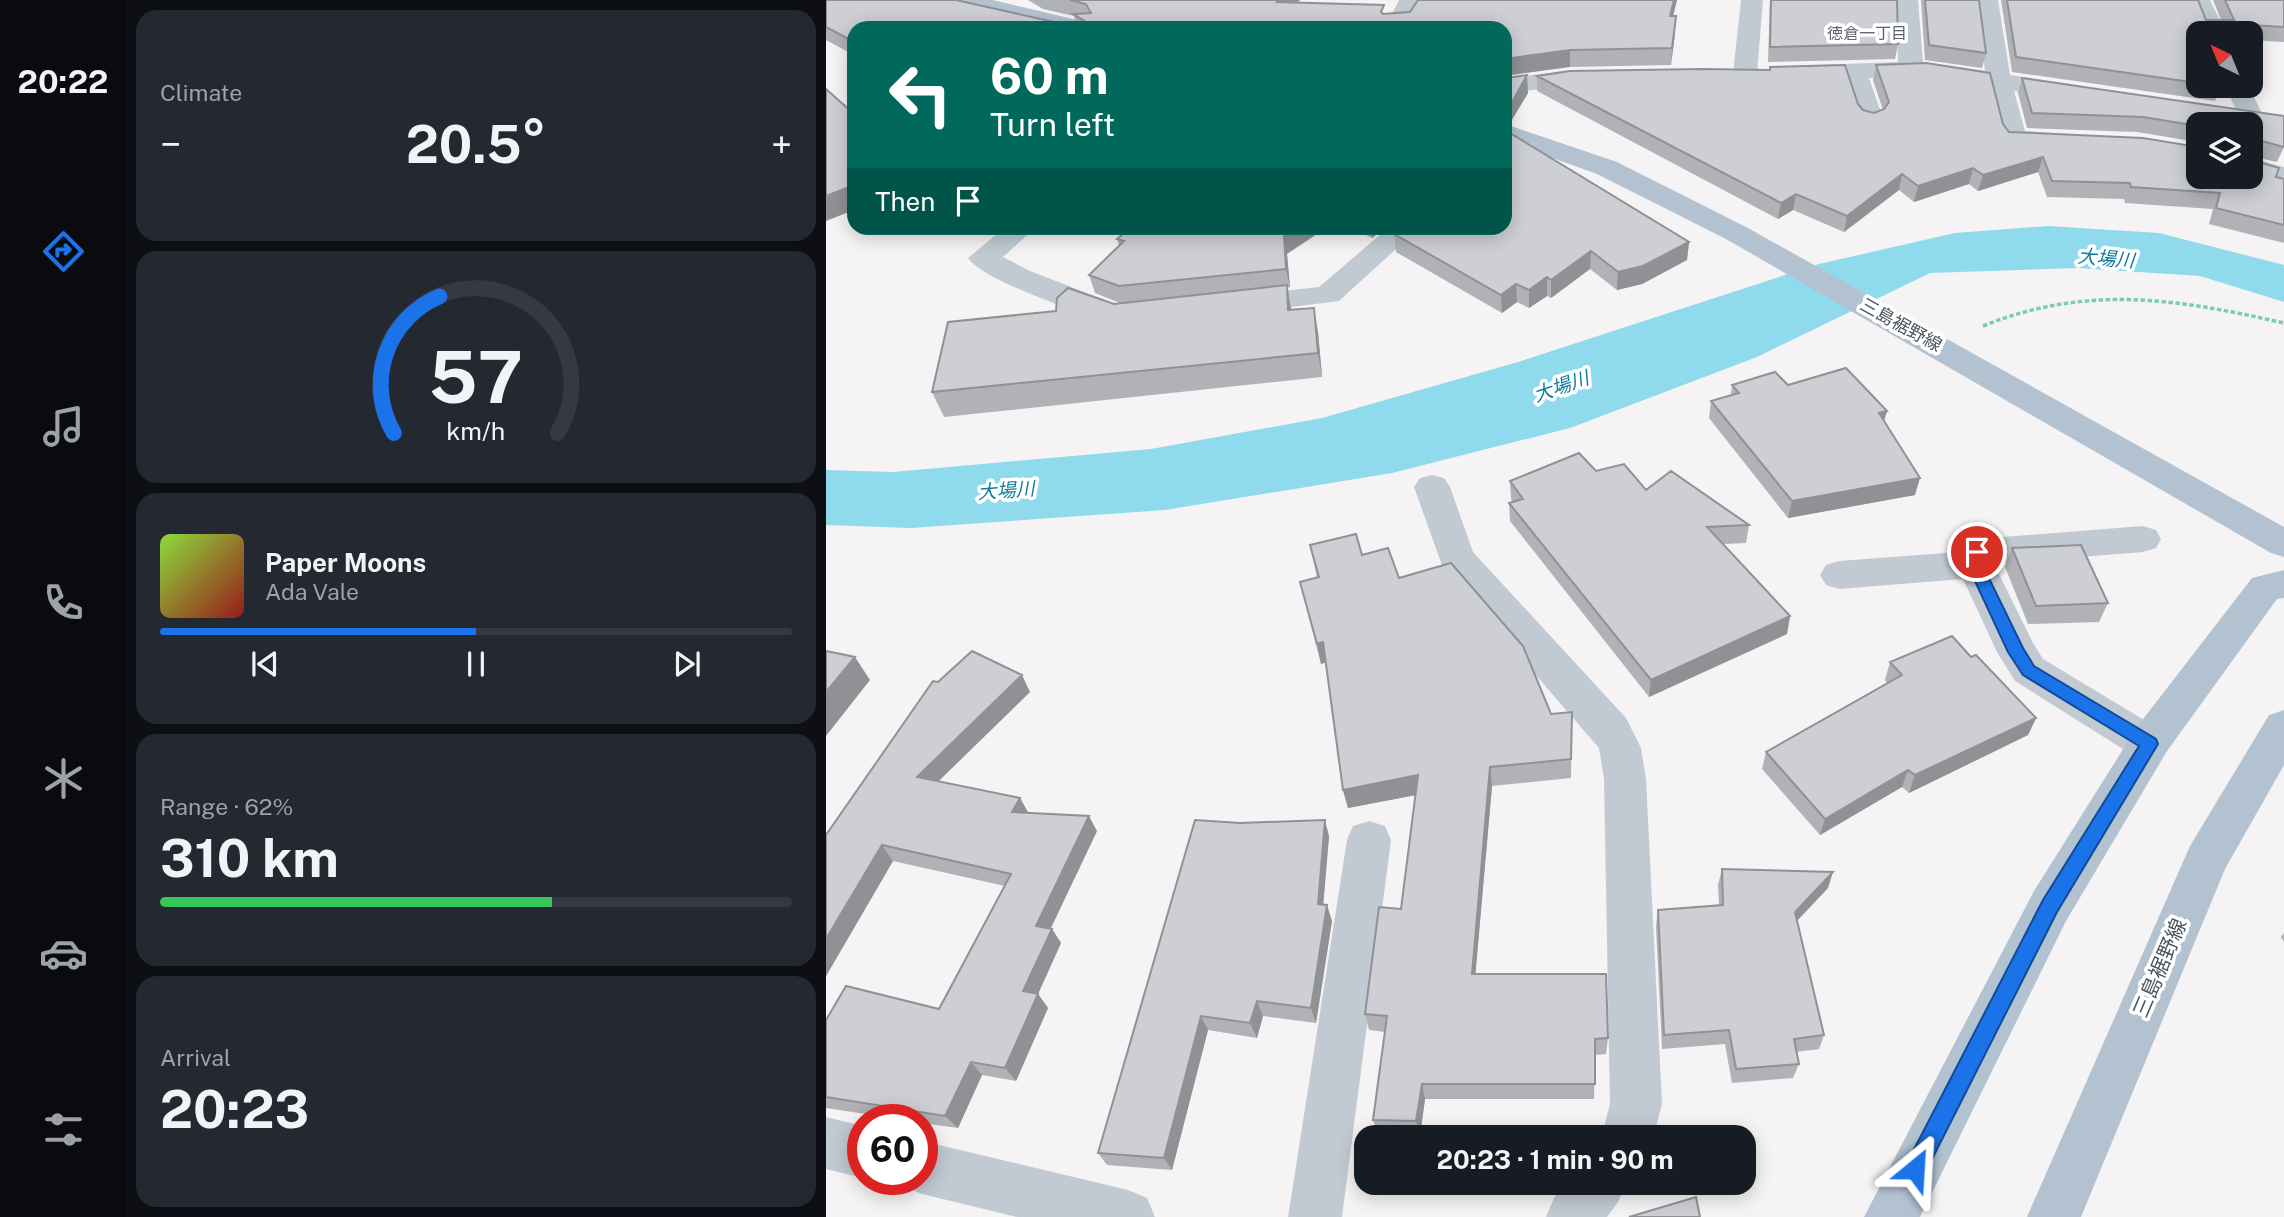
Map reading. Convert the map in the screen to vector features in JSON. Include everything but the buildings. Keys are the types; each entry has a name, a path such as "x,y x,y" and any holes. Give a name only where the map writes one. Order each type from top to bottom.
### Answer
{"main road":[{"path":"964,0 1052,21"},
{"name":"三島裾野線","path":"1512,138 1607,168 1736,233 2284,544"},
{"path":"1891,1217 2050,906 2150,744 2265,588 2284,584"},
{"name":"三島裾野線","path":"2054,1217 2206,860 2284,727"}],"street":[{"path":"1400,21 1410,0"},
{"path":"1745,74 1752,0"},
{"path":"1907,0 1911,69"},
{"path":"1987,0 2000,81 2014,139 2080,140"},
{"path":"2202,5 2209,21"},
{"path":"1717,75 1911,69 2092,95"},
{"path":"1854,71 1870,118"},
{"path":"1512,85 1570,77 1613,78"},
{"path":"2246,98 2257,112"},
{"path":"2263,170 2284,176"},
{"path":"1012,235 983,258 1019,276 1121,317 1135,316"},
{"path":"1204,308 1328,295 1397,235"},
{"path":"1432,487 1456,558 1611,730 1620,748 1625,779 1636,1104 1630,1125"},
{"path":"2143,539 1977,552 1975,564 2017,652 2029,670 2150,744"},
{"path":"1839,575 1975,564"},
{"path":"1315,1217 1369,839"},
{"path":"826,1143 847,1148"},
{"path":"938,1171 1128,1217"},
{"path":"1573,1217 1590,1195"}],"path":[{"path":"1976,331 2007,314 2042,306 2128,299 2189,304 2284,323"}],"water":[{"name":"大場川","path":"2048,226 2159,233 2284,265 2284,302 2200,276 2077,268 1930,273 1757,357 1570,428 1392,473 1165,510 911,528 826,525 826,470 893,472 1151,449 1322,418 1518,362 1819,264 1955,233"}],"district":[{"name":"徳倉一丁目","path":"1867,33"}],"route":[{"path":"1915,1169 2050,906 2150,744 2029,670 2017,652 1975,564 1977,552"}]}
